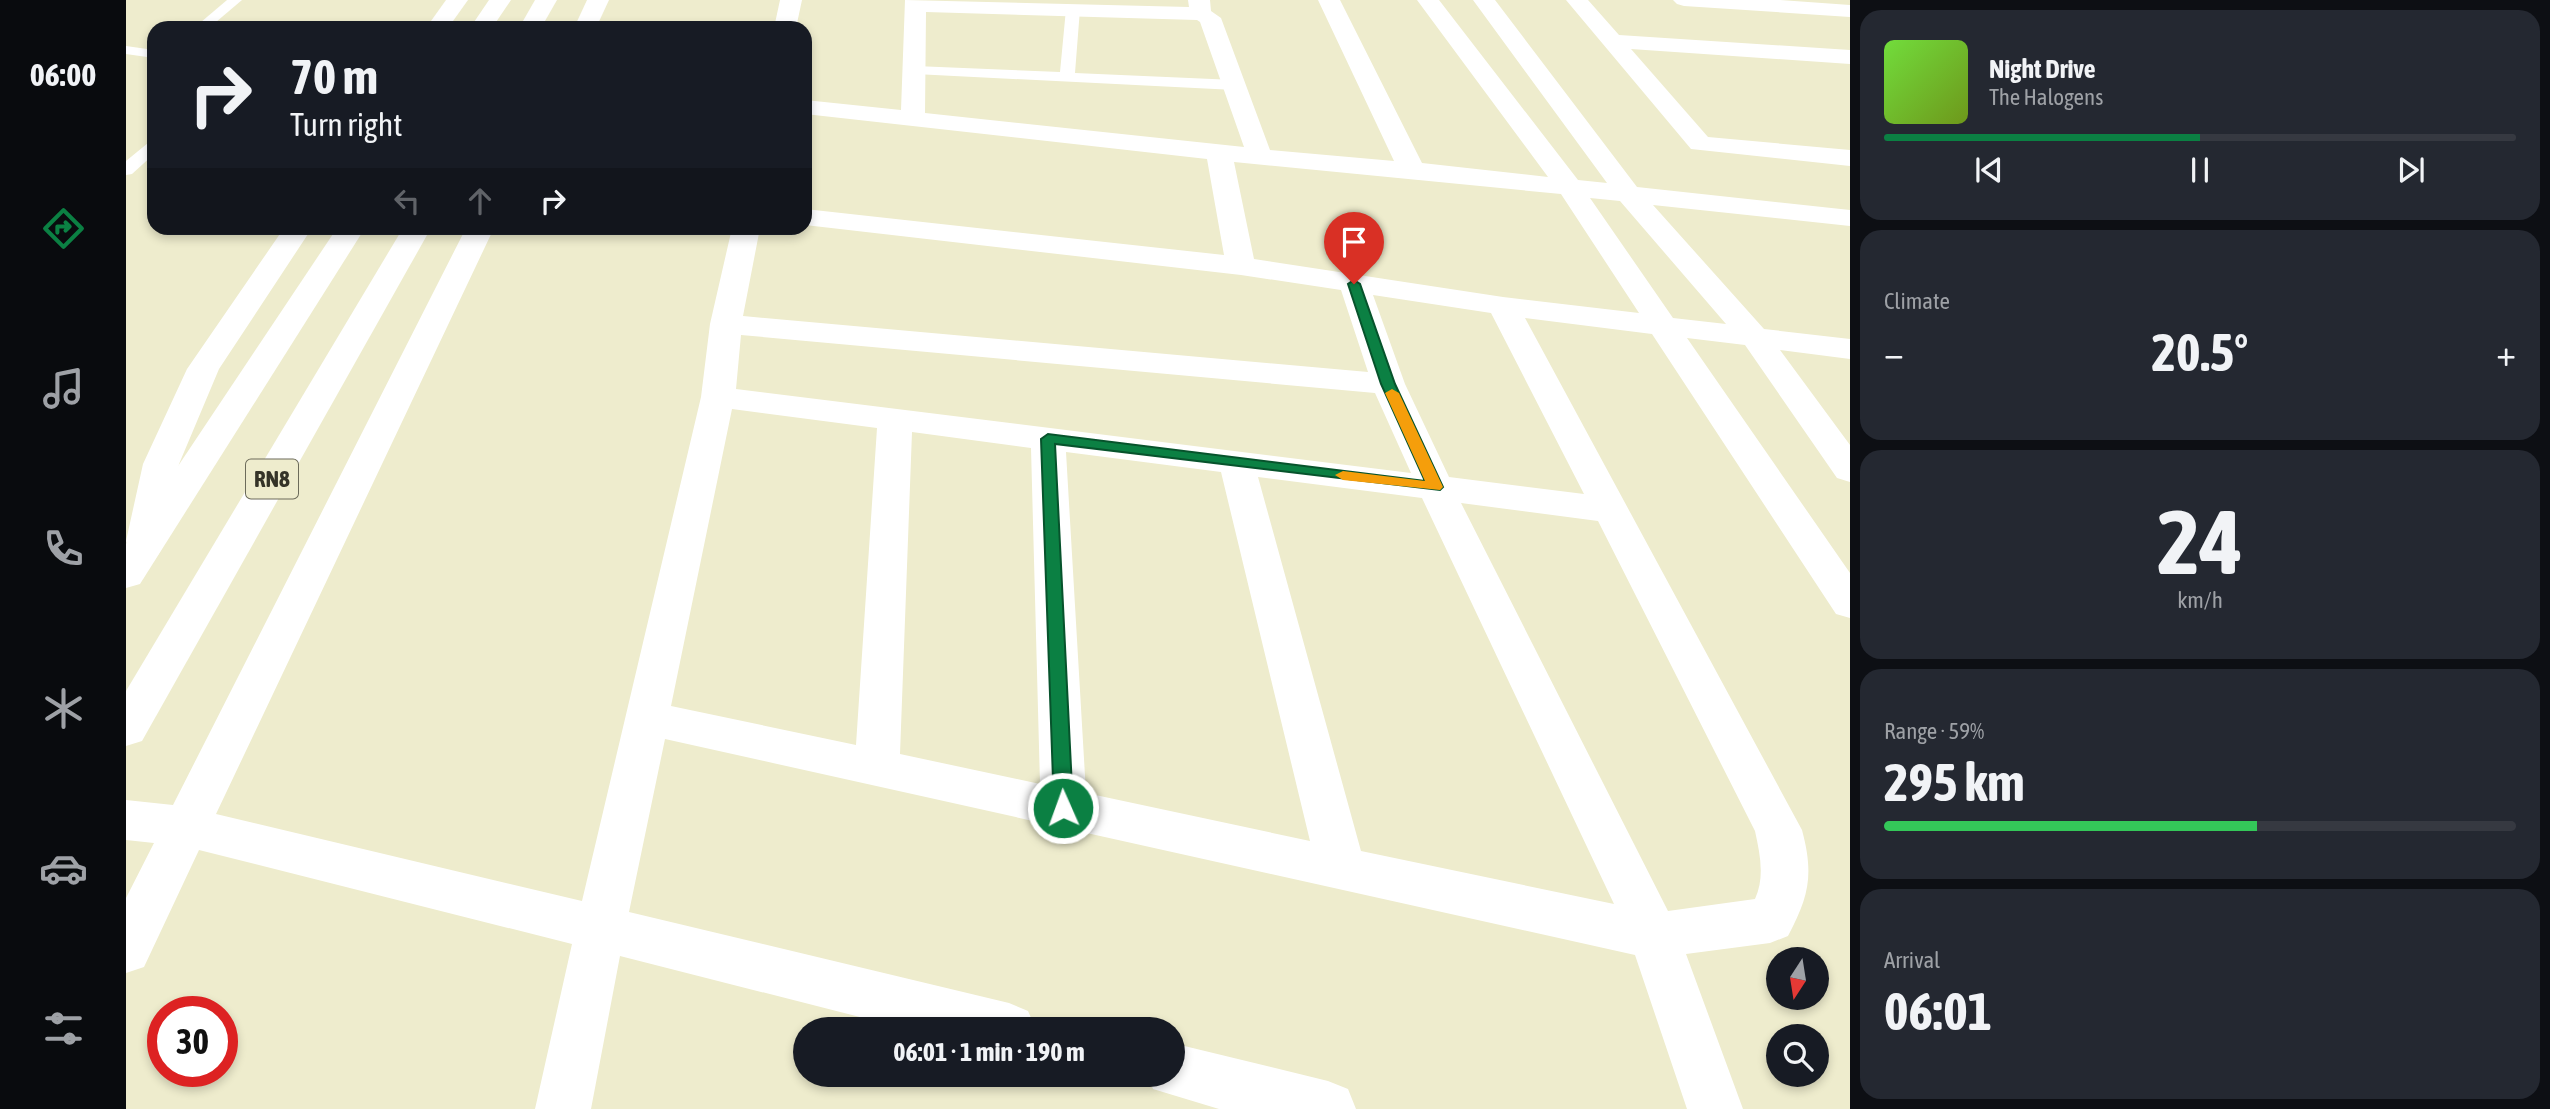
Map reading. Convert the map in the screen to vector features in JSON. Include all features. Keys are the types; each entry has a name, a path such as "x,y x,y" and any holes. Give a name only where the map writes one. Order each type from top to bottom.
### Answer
{"main road":[{"path":"442,21 457,0"},
{"path":"486,21 500,0"},
{"path":"534,21 546,0"},
{"path":"588,21 598,0"},
{"path":"786,21 791,0"},
{"path":"1329,0 1412,170"},
{"path":"1428,0 1570,188 1850,604"},
{"path":"1484,0 1628,193 1756,339 1850,470"},
{"path":"1577,0 1750,207"},
{"path":"1684,0 1850,11"},
{"path":"913,120 916,3 1073,9 1200,7 1210,18 1260,157"},
{"path":"1614,41 1850,57"},
{"path":"812,108 1850,218"},
{"path":"1700,144 1850,158"},
{"path":"1219,153 1241,266"},
{"path":"812,219 1241,266 1503,306 1850,349"},
{"path":"144,546 161,464 203,369 293,235"},
{"path":"126,574 346,235"},
{"name":"RN8","path":"126,729 413,235"},
{"path":"126,950 477,235"},
{"path":"563,1109 718,397 726,324 745,235"},
{"path":"1354,284 1388,384 1435,487 1654,936 1715,1109"},
{"path":"647,718 1654,936 1770,920 1782,898 1787,863 1777,830 1503,306"},
{"path":"726,324 1388,384"},
{"path":"718,397 1611,510"},
{"path":"877,767 895,420"},
{"path":"1048,439 1063,808"},
{"path":"1236,462 1341,868"},
{"path":"126,820 188,827 601,926 961,1017"},
{"path":"1185,1073 1328,1109"}],"lane":[{"path":"210,21 235,0"},
{"path":"1067,77 1073,9"},
{"path":"126,50 147,53"},
{"path":"915,70 1235,85"},
{"path":"126,170 147,152"}],"slow traffic":[{"path":"1343,475 1435,487 1392,393"}],"route":[{"path":"1063,808 1048,439 1435,487 1388,384 1354,284"}]}
